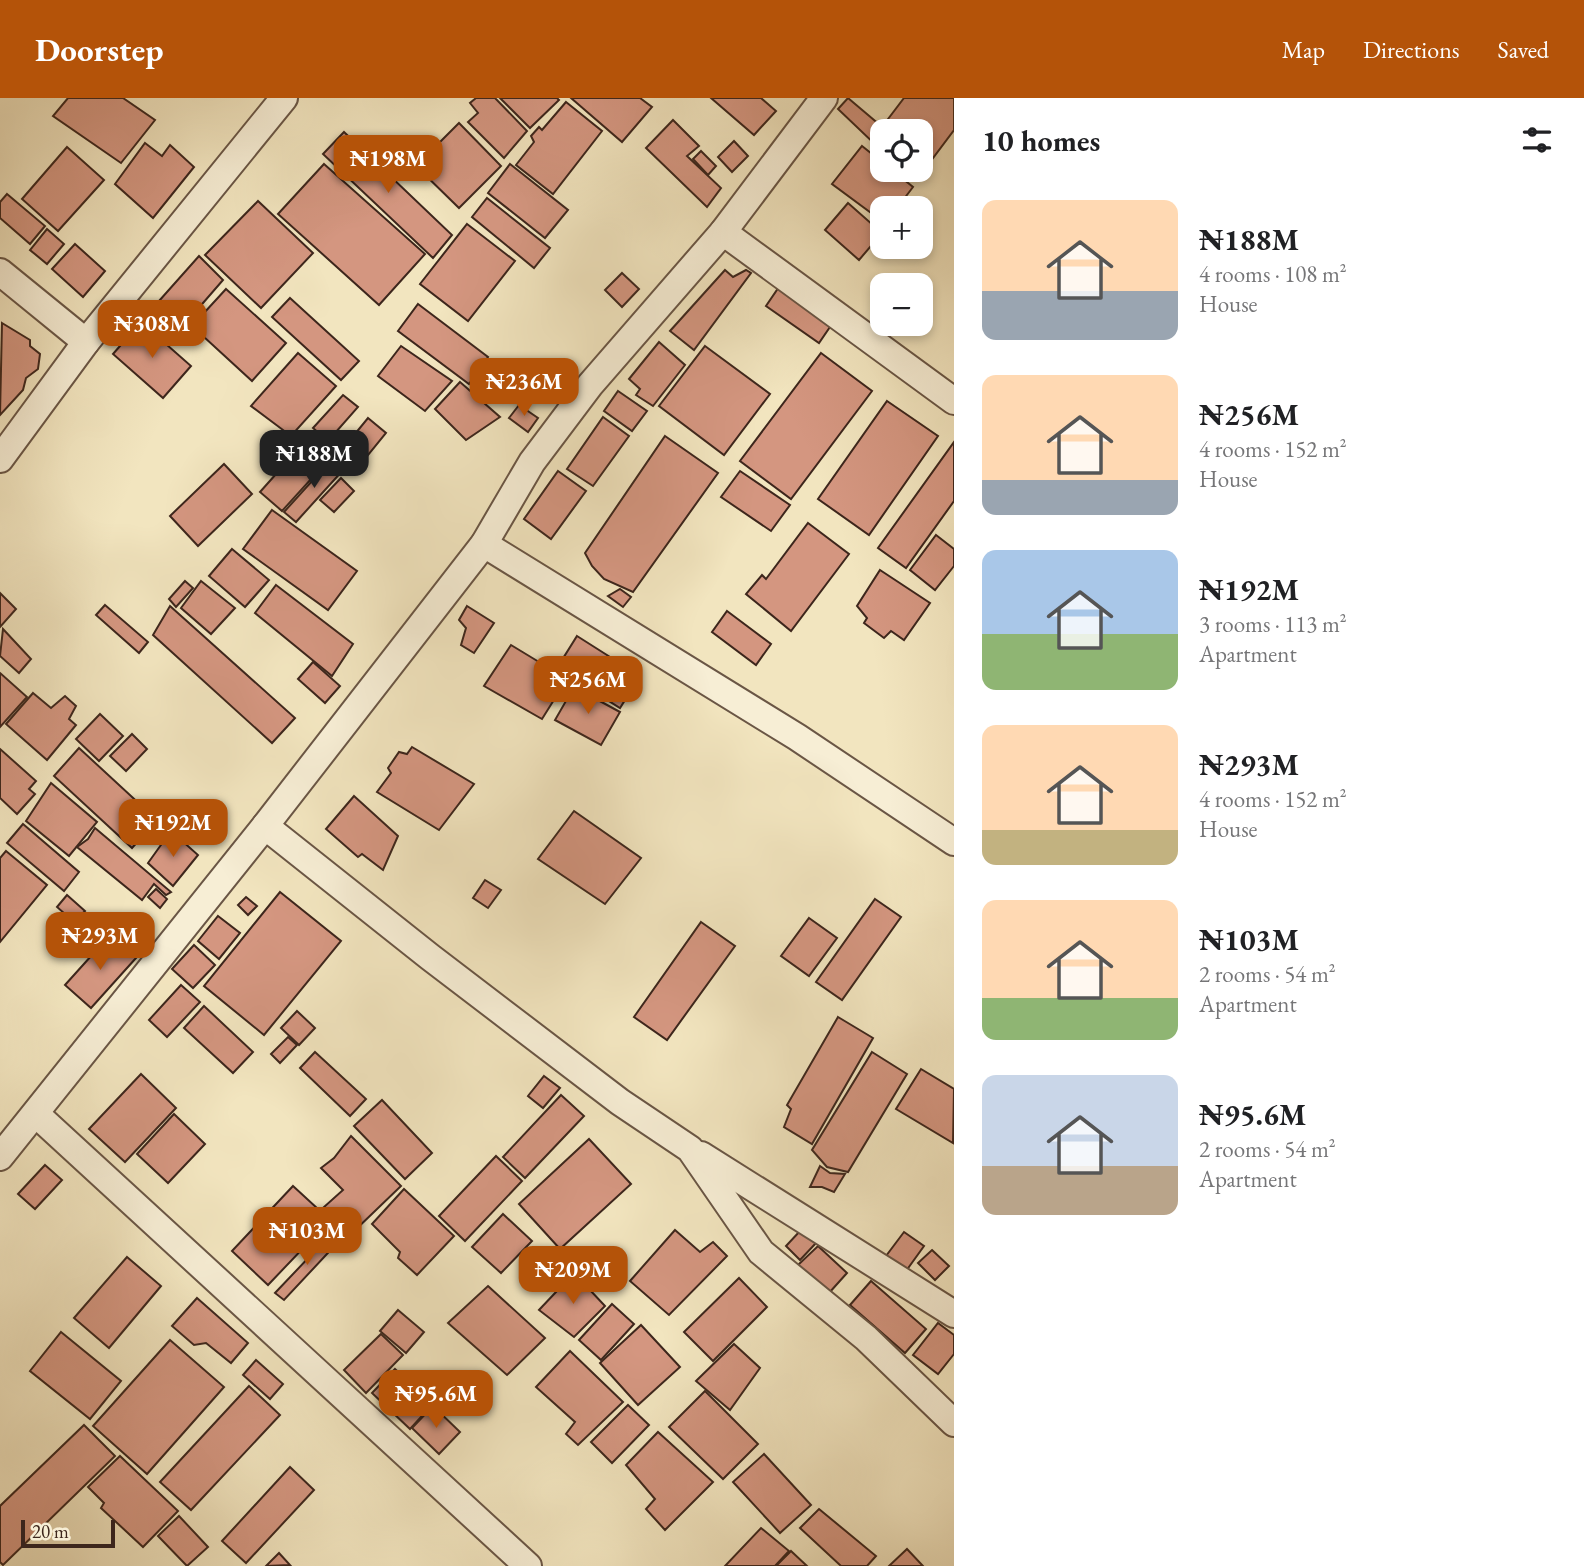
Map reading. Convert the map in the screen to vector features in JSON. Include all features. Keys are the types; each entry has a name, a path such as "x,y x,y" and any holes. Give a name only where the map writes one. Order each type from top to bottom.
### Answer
{"street":[{"path":"0,459 86,342 284,98"},
{"path":"0,1157 265,826 484,544 532,462 590,385 723,232 824,98"},
{"path":"723,232 954,401"},
{"path":"0,272 86,342"},
{"path":"484,544 797,737 954,842"},
{"path":"265,826 430,957 620,1102 954,1314"},
{"path":"36,1114 343,1399 528,1566"},
{"path":"691,1149 761,1252 866,1338 954,1423"}],"building":[{"path":"68,98 123,98 155,120 121,163 53,116"},
{"path":"476,98 495,98 527,131 504,158 468,122 478,113 470,103"},
{"path":"500,98 557,98 559,100 530,128"},
{"path":"571,98 640,98 652,107 622,142"},
{"path":"711,98 761,98 776,111 754,135"},
{"path":"848,98 873,119 870,119 870,140 838,109"},
{"path":"904,98 954,98 954,130 933,158 933,119 888,119"},
{"path":"566,102 602,131 553,194 516,165 534,142 531,136 539,127 542,130"},
{"path":"673,120 699,146 687,156 721,188 707,207 646,148"},
{"path":"459,123 501,166 459,208 416,166"},
{"path":"344,132 452,235 433,258 323,154"},
{"path":"734,141 748,156 732,172 718,157"},
{"path":"145,143 162,156 170,145 194,167 153,218 115,184"},
{"path":"862,146 870,152 870,182 907,182 913,187 906,196 870,196 870,212 832,184"},
{"path":"67,147 104,180 58,231 22,199"},
{"path":"701,151 716,166 708,175 693,159"},
{"path":"324,164 425,254 379,305 278,214"},
{"path":"510,164 568,210 545,238 488,193"},
{"path":"7,194 45,226 30,244 0,218 0,202"},
{"path":"487,198 550,248 534,268 472,217"},
{"path":"258,201 313,253 261,308 205,255"},
{"path":"848,203 870,222 870,247 859,260 825,230"},
{"path":"467,224 515,261 468,321 420,284"},
{"path":"47,229 64,244 47,264 30,250"},
{"path":"75,244 105,271 83,297 52,269"},
{"path":"199,256 223,280 177,333 151,310"},
{"path":"725,270 733,277 746,270 751,273 694,350 670,331"},
{"path":"622,273 639,289 622,307 605,290"},
{"path":"781,284 834,321 819,343 766,306"},
{"path":"226,289 286,343 252,381 192,326"},
{"path":"290,298 359,361 341,380 272,317"},
{"path":"418,304 488,357 469,384 398,331"},
{"path":"141,322 191,366 163,398 113,354"},
{"path":"2,323 30,340 30,346 40,354 38,369 26,378 23,390 0,415"},
{"path":"659,342 685,365 653,406 636,395 640,389 629,379"},
{"path":"401,346 452,381 425,411 378,376"},
{"path":"705,346 770,394 724,455 659,406"},
{"path":"298,353 336,386 291,436 251,406"},
{"path":"821,353 872,391 791,499 740,461"},
{"path":"488,365 514,385 502,401 476,380"},
{"path":"460,382 500,417 466,440 435,409"},
{"path":"618,391 647,411 632,431 604,411"},
{"path":"343,395 358,407 328,441 313,428"},
{"path":"887,401 938,436 869,535 818,499"},
{"path":"519,405 538,418 528,432 509,418"},
{"path":"603,417 629,436 593,486 567,469"},
{"path":"368,418 386,433 360,465 341,451"},
{"path":"310,436 332,456 282,511 260,492"},
{"path":"665,436 718,473 633,592 604,579 585,553"},
{"path":"954,442 954,501 906,568 878,548"},
{"path":"332,459 344,469 296,522 284,512"},
{"path":"224,464 252,494 198,546 170,516"},
{"path":"558,471 586,491 551,539 524,519"},
{"path":"740,471 790,505 771,531 721,497"},
{"path":"341,478 354,491 334,512 320,500"},
{"path":"272,510 357,571 328,610 243,549"},
{"path":"808,523 849,554 791,631 746,594 762,575 766,579"},
{"path":"936,535 954,549 954,566 935,590 910,570"},
{"path":"232,549 269,580 245,607 209,576"},
{"path":"880,570 930,603 904,640 891,631 884,638 864,623 867,618 857,606"},
{"path":"185,581 193,588 176,607 169,599"},
{"path":"201,581 235,608 211,634 181,608"},
{"path":"276,585 353,644 332,676 255,613"},
{"path":"620,589 631,597 623,607 608,596"},
{"path":"0,593 16,609 0,627"},
{"path":"105,605 148,642 139,653 96,615"},
{"path":"170,606 295,718 272,743 153,635"},
{"path":"467,606 494,623 474,653 461,645 466,628 459,620"},
{"path":"727,611 771,644 756,665 712,632"},
{"path":"3,629 31,659 19,673 0,656"},
{"path":"577,636 640,676 620,708 557,668"},
{"path":"511,645 567,679 542,719 484,686"},
{"path":"313,662 340,686 325,703 298,679"},
{"path":"0,673 27,697 0,727"},
{"path":"574,687 620,712 601,745 555,720"},
{"path":"33,693 51,708 65,696 76,706 69,719 76,725 47,760 6,724"},
{"path":"100,714 123,736 99,761 76,739"},
{"path":"132,734 147,749 126,771 110,756"},
{"path":"412,747 474,784 439,830 377,792 391,773 388,768 399,752 407,754"},
{"path":"79,748 157,820 132,848 54,776"},
{"path":"0,749 36,781 29,789 35,794 17,814 0,798"},
{"path":"51,783 97,822 69,856 26,821"},
{"path":"354,796 398,836 383,870 362,854 358,857 326,829"},
{"path":"574,811 641,858 605,904 538,859"},
{"path":"23,824 79,872 64,891 7,843"},
{"path":"95,828 171,892 166,895 154,884 142,900 77,847 88,839"},
{"path":"171,831 198,855 173,886 148,863"},
{"path":"6,851 47,885 0,942 0,858"},
{"path":"485,880 501,890 488,908 473,898"},
{"path":"156,889 167,899 160,908 148,897"},
{"path":"280,892 341,941 264,1035 204,986"},
{"path":"67,895 85,911 74,922 57,907"},
{"path":"246,897 257,906 248,915 238,905"},
{"path":"875,899 901,917 842,1000 816,982"},
{"path":"218,916 240,933 219,959 198,941"},
{"path":"809,918 837,938 809,976 781,956"},
{"path":"701,922 735,946 667,1040 634,1017"},
{"path":"110,935 136,958 91,1008 65,985"},
{"path":"194,945 215,965 193,988 172,969"},
{"path":"181,985 200,1002 167,1037 149,1020"},
{"path":"204,1006 253,1052 233,1073 184,1028"},
{"path":"297,1011 315,1028 299,1045 281,1028"},
{"path":"838,1017 873,1038 812,1144 784,1127 791,1109 787,1105"},
{"path":"288,1037 297,1045 280,1063 271,1054"},
{"path":"315,1052 366,1099 350,1116 300,1068"},
{"path":"872,1052 907,1074 848,1172 827,1167 812,1150"},
{"path":"921,1069 954,1089 953,1143 896,1109"},
{"path":"141,1074 176,1108 125,1162 89,1129"},
{"path":"544,1076 560,1088 543,1108 528,1096"},
{"path":"561,1095 584,1116 525,1178 503,1157"},
{"path":"382,1100 432,1153 405,1179 354,1126"},
{"path":"174,1114 205,1144 168,1183 137,1154"},
{"path":"351,1136 401,1186 350,1235 324,1207 343,1190 321,1168 334,1158"},
{"path":"589,1139 631,1184 560,1249 519,1204"},
{"path":"496,1156 522,1181 465,1241 439,1216"},
{"path":"45,1165 62,1180 35,1209 18,1194"},
{"path":"820,1166 830,1173 845,1174 834,1192 822,1187 810,1187"},
{"path":"293,1186 330,1220 268,1285 232,1251"},
{"path":"404,1189 454,1236 417,1275 398,1258 400,1252 372,1224"},
{"path":"503,1214 532,1241 501,1273 472,1247"},
{"path":"675,1230 700,1252 713,1242 727,1256 669,1315 630,1281"},
{"path":"801,1230 816,1243 800,1260 786,1246"},
{"path":"904,1232 924,1246 906,1271 886,1256"},
{"path":"332,1233 340,1240 284,1300 275,1293"},
{"path":"818,1246 847,1273 829,1293 798,1265"},
{"path":"932,1250 949,1266 935,1280 918,1263"},
{"path":"127,1257 161,1286 109,1348 74,1318"},
{"path":"574,1273 605,1306 574,1337 539,1310"},
{"path":"739,1278 767,1307 713,1361 684,1332"},
{"path":"871,1281 926,1329 905,1353 850,1305"},
{"path":"488,1286 545,1338 507,1375 448,1323"},
{"path":"197,1298 248,1343 231,1363 206,1343 194,1345 172,1326"},
{"path":"612,1304 634,1324 601,1360 579,1340"},
{"path":"398,1310 424,1332 406,1353 380,1331"},
{"path":"938,1323 954,1335 954,1354 938,1374 913,1355"},
{"path":"641,1325 680,1367 638,1405 600,1363"},
{"path":"61,1332 121,1381 90,1419 30,1371"},
{"path":"381,1334 403,1355 366,1393 344,1370"},
{"path":"170,1340 224,1387 147,1474 93,1426"},
{"path":"734,1344 760,1368 730,1410 696,1381"},
{"path":"570,1351 623,1402 578,1445 566,1434 575,1422 536,1387"},
{"path":"256,1360 283,1384 270,1399 243,1375"},
{"path":"395,1369 433,1404 410,1429 372,1393"},
{"path":"249,1386 280,1415 191,1510 160,1482"},
{"path":"705,1391 758,1444 723,1479 669,1427"},
{"path":"628,1405 649,1425 612,1463 591,1442"},
{"path":"433,1406 460,1432 439,1454 412,1428"},
{"path":"84,1425 115,1456 3,1565 0,1562 0,1506"},
{"path":"658,1432 713,1482 665,1530 646,1509 655,1499 626,1465"},
{"path":"764,1454 811,1505 780,1533 733,1482"},
{"path":"120,1456 178,1511 143,1547 101,1508 104,1503 88,1487"},
{"path":"290,1467 314,1490 246,1563 222,1541"},
{"path":"819,1509 876,1556 867,1566 841,1566 800,1528"},
{"path":"179,1516 208,1547 187,1566 158,1536"},
{"path":"761,1528 789,1551 775,1566 725,1566"},
{"path":"907,1549 923,1566 889,1566"},
{"path":"791,1551 807,1566 776,1566"},
{"path":"279,1553 290,1565 266,1566"}]}
